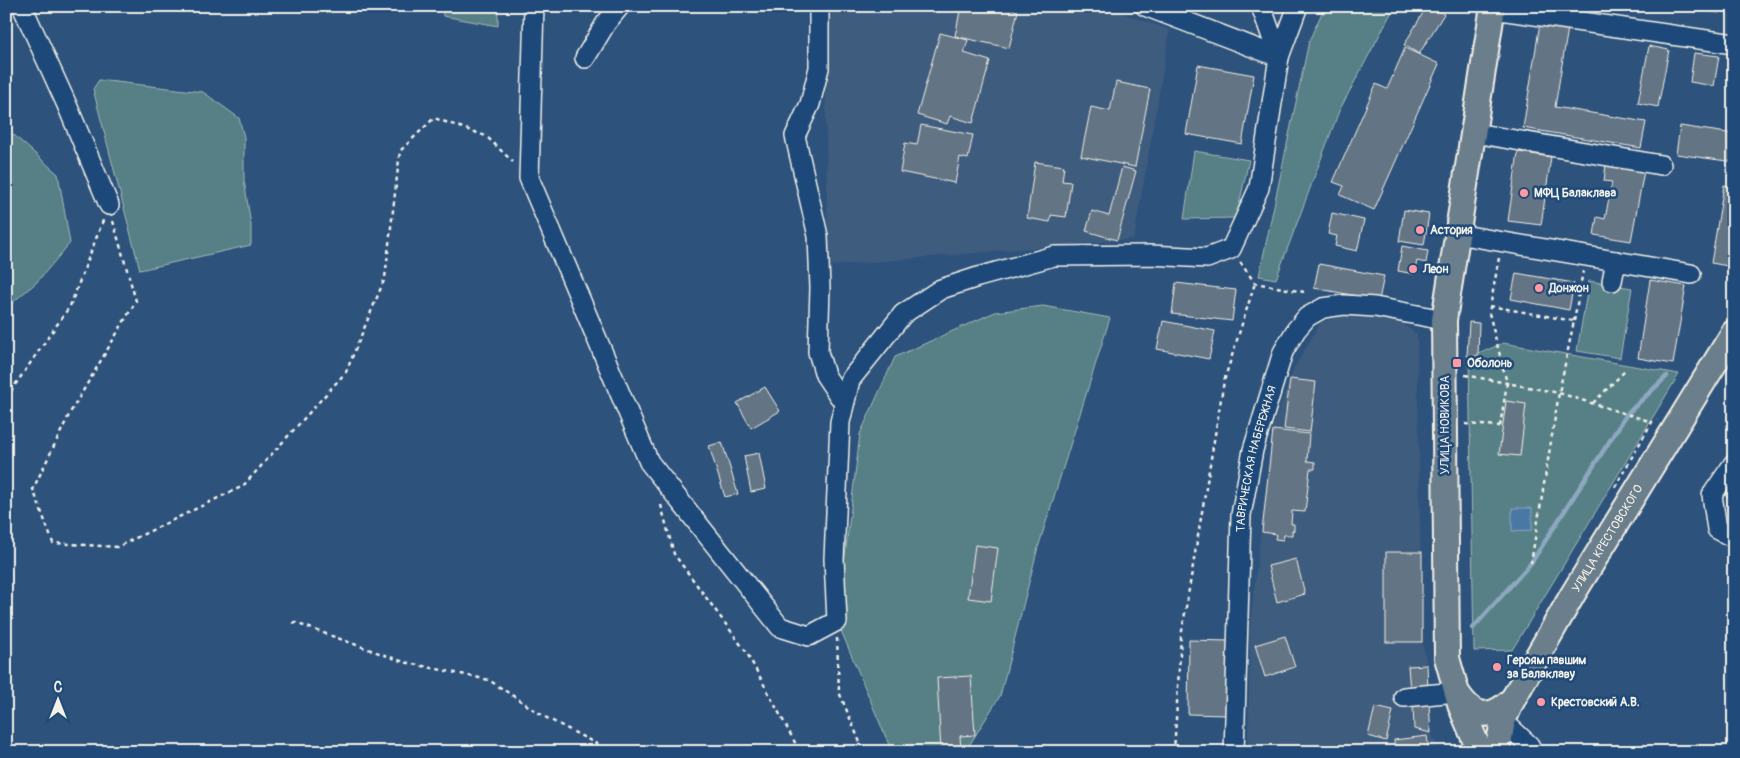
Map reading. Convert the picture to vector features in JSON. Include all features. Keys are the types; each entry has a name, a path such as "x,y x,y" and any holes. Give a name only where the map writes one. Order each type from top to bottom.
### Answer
{"main road":[{"name":"УЛИЦА НОВИКОВА","path":"1480,752 1461,707 1447,658 1444,320 1493,8"},
{"name":"УЛИЦА КРЕСТОВСКОГО","path":"1497,752 1503,721 1512,698 1573,594 1734,332"},
{"path":"1456,692 1470,708 1482,714 1491,714 1512,698"}],"street":[{"path":"22,6 67,105 109,205"},
{"path":"534,6 529,178 649,462 780,627 808,636 837,622 834,559 840,422 850,380 903,314 941,289 1054,256 1150,255 1206,258 1231,249 1259,188 1279,56 1298,6"},
{"path":"585,58 606,23 620,6"},
{"path":"819,6 819,68 810,104 795,136 818,236 820,288 818,352 825,375 839,396 845,400"},
{"path":"1145,6 1279,56"},
{"path":"1261,6 1279,56"},
{"path":"1493,8 1734,44"},
{"path":"1474,133 1661,165"},
{"path":"1457,234 1691,274"},
{"path":"1612,281 1616,261"},
{"name":"ТАВРИЧЕСКАЯ НАБЕРЕЖНАЯ","path":"1234,752 1241,515 1253,450 1283,352 1296,330 1307,317 1323,308 1344,305 1375,308 1444,320"},
{"path":"1734,463 1712,494 1717,529 1734,538"},
{"path":"1404,697 1456,692"},
{"path":"1503,721 1529,745 1533,752"}],"path":[{"path":"109,205 136,301 70,413 32,489 53,542 118,547 242,486 346,372 385,278 400,151 434,118 486,136 529,178"},
{"path":"6,398 70,306 109,205"},
{"path":"1466,424 1501,427 1507,383 1489,313 1502,242"},
{"path":"1231,249 1255,283 1304,292"},
{"path":"1531,563 1559,393 1586,256"},
{"path":"1174,752 1181,637 1222,391 1255,283"},
{"path":"1490,306 1574,321"},
{"path":"1593,403 1626,371"},
{"path":"1465,375 1559,393 1652,422"},
{"path":"659,499 674,554 747,653 800,752"},
{"path":"293,622 404,662 488,680 545,717 612,752"},
{"path":"837,622 839,692 864,752"}],"shaded area":[{"path":"824,6 1102,6 1170,30 1134,239 828,266"},
{"path":"1357,311 1392,317 1417,334 1422,642 1427,665 1431,733 1441,752 1248,752 1250,627 1272,428 1294,368 1320,323"},
{"path":"1512,508 1532,508 1532,530 1512,531"}],"green space":[{"path":"442,6 498,6 498,26 443,16"},
{"path":"1325,6 1395,6 1339,111 1276,279 1259,276 1309,41"},
{"path":"99,80 203,92 239,118 244,137 244,180 251,225 251,245 140,270 93,89"},
{"path":"6,128 58,174 70,243 37,282 6,308"},
{"path":"1194,151 1249,160 1236,218 1184,219"},
{"path":"1589,281 1632,288 1620,358 1577,351"},
{"path":"1043,306 1110,318 1037,551 1000,696 965,752 892,752 837,621 860,434 895,357 995,312"},
{"path":"1503,343 1679,374 1512,650 1474,651 1469,358"}],"building":[{"path":"961,6 999,6 1018,11 1009,48 955,36"},
{"path":"1427,6 1431,6 1444,14 1419,54 1404,45"},
{"path":"1702,6 1720,6 1719,13 1702,11"},
{"path":"1540,23 1568,28 1555,107 1646,122 1641,148 1523,128"},
{"path":"940,33 968,40 964,53 990,61 973,123 950,116 947,124 917,115"},
{"path":"1649,46 1669,50 1658,107 1638,103"},
{"path":"1405,48 1439,64 1374,210 1340,195 1344,186 1333,182 1376,84 1387,89"},
{"path":"1694,53 1719,56 1714,86 1690,82"},
{"path":"1198,65 1254,75 1242,144 1186,134"},
{"path":"1116,82 1150,89 1135,167 1081,156 1091,107 1110,111"},
{"path":"921,125 973,135 968,159 960,157 955,183 900,172 905,143 917,145"},
{"path":"1680,126 1734,134 1734,162 1676,154"},
{"path":"1518,152 1551,157 1541,225 1508,221"},
{"path":"1035,162 1064,166 1062,181 1071,182 1066,217 1051,215 1050,222 1027,218"},
{"path":"1606,164 1644,171 1631,241 1594,235 1597,217 1605,219 1612,182 1604,181"},
{"path":"1122,167 1136,171 1117,240 1086,231 1092,211 1109,216"},
{"path":"1724,185 1734,187 1734,267 1711,263"},
{"path":"1404,210 1429,214 1424,245 1399,241"},
{"path":"1332,213 1364,220 1357,251 1335,246 1337,236 1328,234"},
{"path":"1402,246 1428,251 1426,263 1417,261 1414,274 1398,271"},
{"path":"1319,264 1384,276 1379,300 1314,288"},
{"path":"1516,273 1574,283 1569,310 1511,299"},
{"path":"1650,280 1686,286 1673,364 1638,358"},
{"path":"1176,283 1236,290 1232,321 1172,314"},
{"path":"1163,321 1215,331 1209,359 1157,349"},
{"path":"1469,322 1479,323 1478,356 1467,356"},
{"path":"1290,379 1316,382 1310,432 1284,429"},
{"path":"765,387 780,411 751,428 737,403"},
{"path":"1506,401 1526,404 1520,456 1499,454"},
{"path":"1273,430 1309,434 1307,461 1315,462 1315,469 1310,469 1305,512 1292,511 1291,524 1294,524 1294,531 1292,530 1292,535 1284,535 1283,540 1275,539 1276,534 1262,532"},
{"path":"722,442 738,494 725,497 709,446"},
{"path":"759,453 766,489 751,492 744,456"},
{"path":"1734,481 1734,501 1725,495"},
{"path":"975,545 998,548 991,601 968,598"},
{"path":"1386,552 1422,552 1422,642 1386,642"},
{"path":"1296,559 1305,594 1277,602 1268,566"},
{"path":"1285,636 1295,667 1265,677 1255,645"},
{"path":"1189,640 1228,641 1226,715 1188,714"},
{"path":"1427,665 1428,689 1410,691 1408,666"},
{"path":"971,676 975,735 960,736 961,752 941,752 937,678"},
{"path":"1429,704 1431,733 1414,729 1413,705"},
{"path":"1375,707 1393,711 1386,741 1368,736"},
{"path":"1427,736 1429,752 1395,752 1394,740"}],"waterway":[{"path":"1473,628 1531,563 1627,414 1667,376"}],"place":[{"name":"МФЦ Балаклава","path":"1524,193"},
{"name":"Астория","path":"1420,230"},
{"name":"Леон","path":"1413,269"},
{"name":"Донжон","path":"1539,288"},
{"name":"Оболонь","path":"1457,363"},
{"name":"Героям павшим за Балаклаву","path":"1497,667"},
{"name":"Крестовский А.В.","path":"1541,702"}]}
